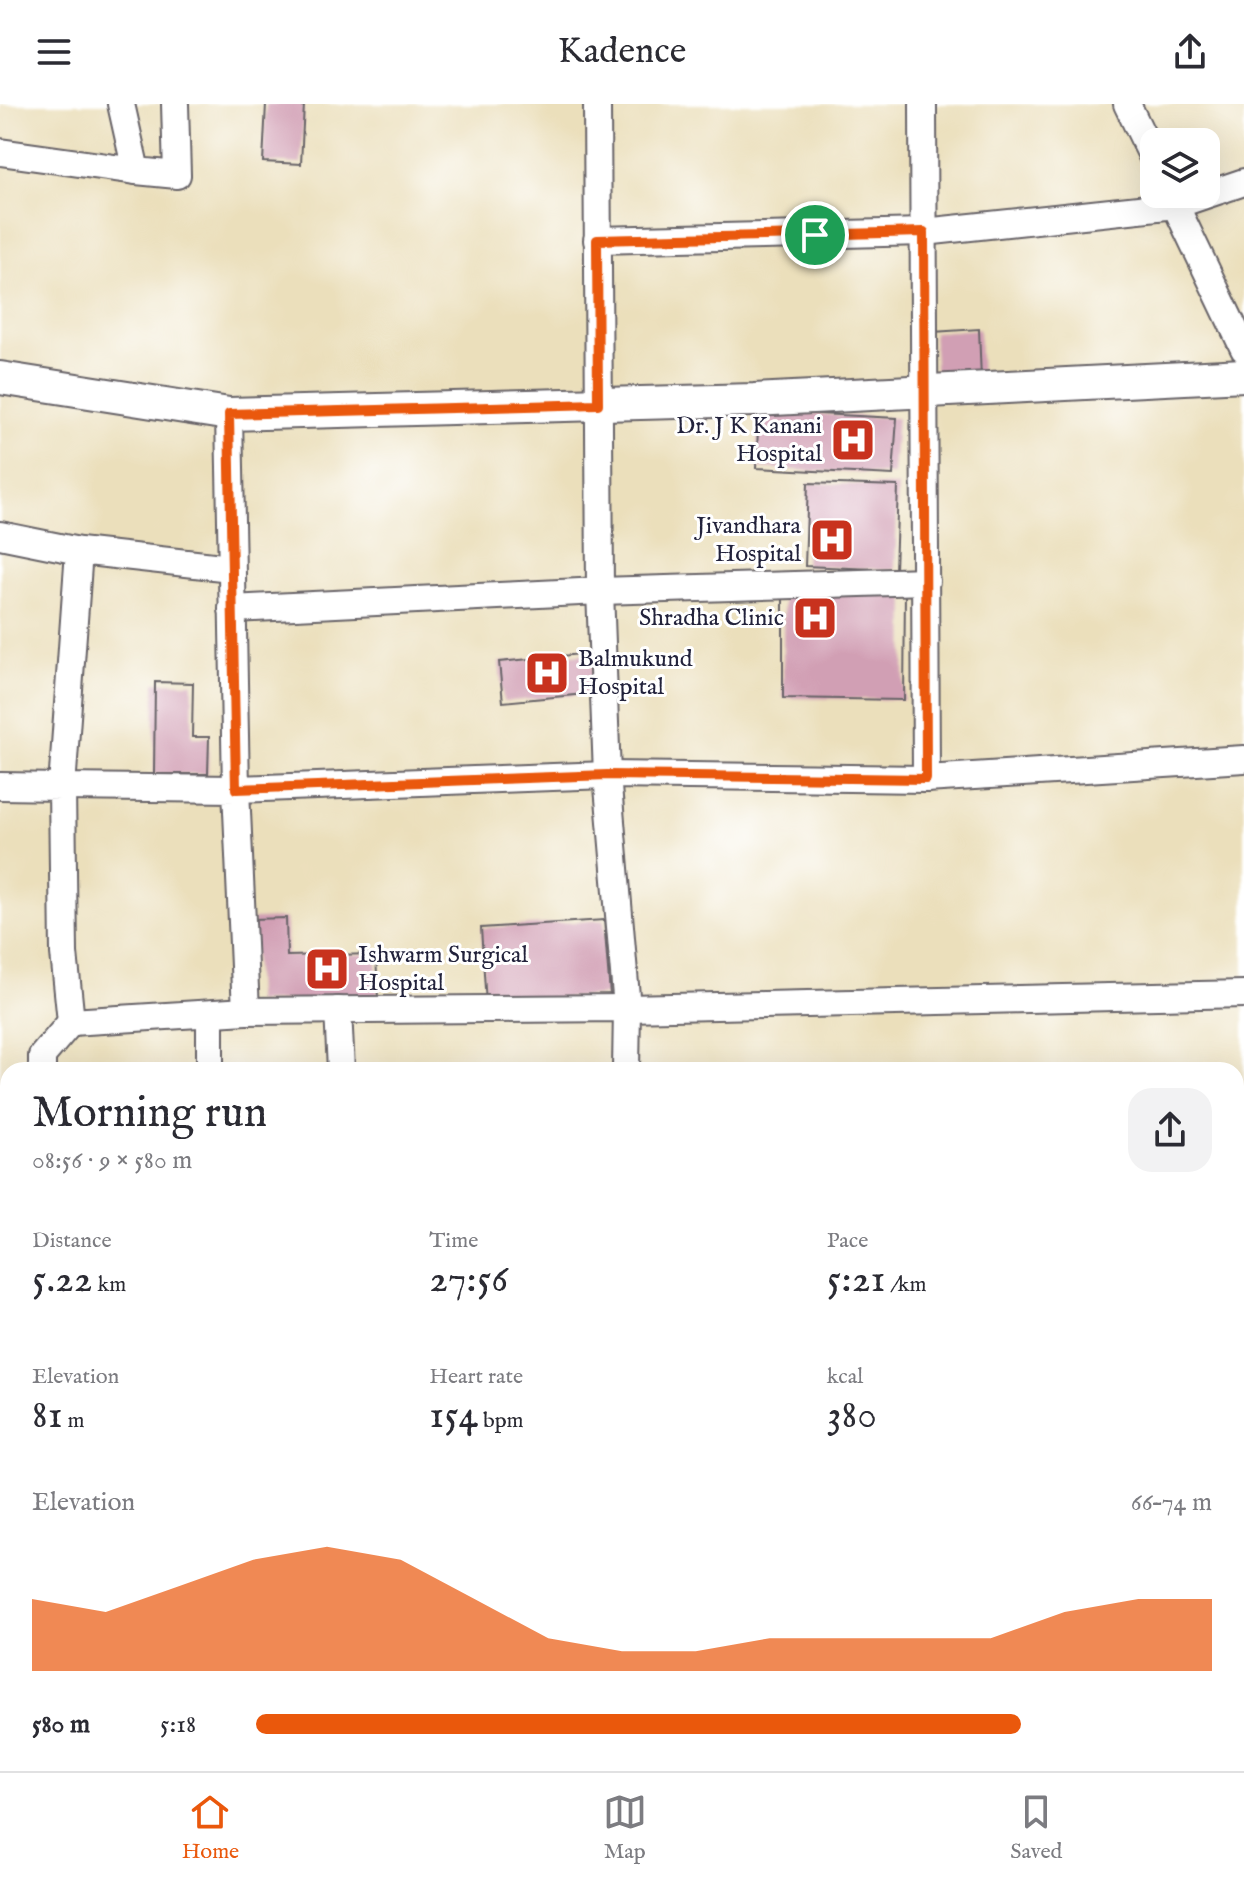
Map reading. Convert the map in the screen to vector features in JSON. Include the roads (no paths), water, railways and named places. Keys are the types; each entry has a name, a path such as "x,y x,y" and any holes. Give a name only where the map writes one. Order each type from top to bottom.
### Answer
{"street":[{"path":"121,104 136,171"},
{"path":"0,152 177,175 175,104"},
{"path":"597,104 600,591 607,775 627,1008 626,1062"},
{"path":"923,104 926,779"},
{"path":"1127,104 1140,131"},
{"path":"1220,188 1244,182"},
{"path":"597,240 924,232 1140,204"},
{"path":"1177,208 1244,349"},
{"path":"0,378 229,414 598,404 1244,375"},
{"path":"229,414 236,789 246,1011"},
{"path":"0,535 79,551 231,568"},
{"path":"71,1022 64,953 62,787 79,551"},
{"path":"232,609 600,591 926,581"},
{"path":"0,786 236,789 607,775 926,779 1244,759"},
{"path":"42,1062 42,1056 71,1022 246,1011 627,1008 1244,994"},
{"path":"338,1010 341,1062"},
{"path":"210,1014 210,1062"}],"place":[{"name":"Dr. J K Kanani Hospital","path":"853,440"},
{"name":"Jivandhara Hospital","path":"832,540"},
{"name":"Shradha Clinic","path":"815,618"},
{"name":"Balmukund Hospital","path":"547,673"},
{"name":"Ishwarm Surgical Hospital","path":"327,969"}]}
